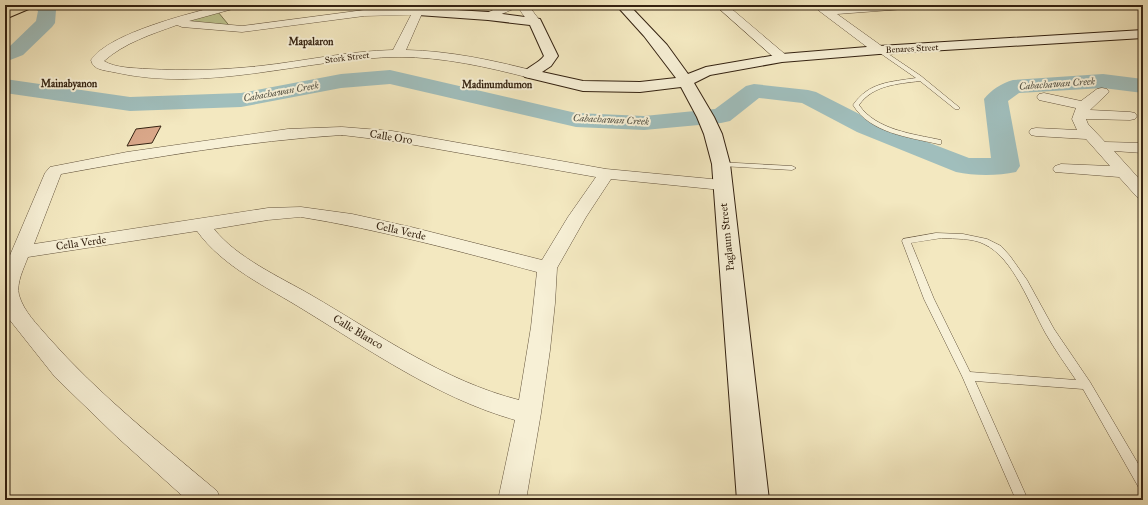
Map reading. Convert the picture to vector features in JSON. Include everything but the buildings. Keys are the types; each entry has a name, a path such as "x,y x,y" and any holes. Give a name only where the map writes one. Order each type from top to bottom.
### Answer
{"main road":[{"path":"5,16 25,6"}],"street":[{"path":"174,23 236,5"},
{"path":"488,16 514,5"},
{"path":"522,5 535,22 551,56 546,63 530,74"},
{"name":"Paglaum Street","path":"622,5 648,31 685,82 701,109 713,135 721,174 752,500"},
{"path":"720,5 782,58"},
{"path":"822,8 918,5"},
{"path":"174,23 215,28 242,28 418,8 535,22"},
{"path":"398,53 418,8"},
{"path":"822,8 879,50"},
{"name":"Stork Street","path":"174,23 111,48 102,54 97,60 98,64 121,70 161,74 228,72 272,68 362,55 398,53 461,57 497,64 570,84 598,87 640,87 685,82"},
{"name":"Benares Street","path":"685,82 706,71 782,58 879,50 1143,34"},
{"path":"1102,92 1082,110 1079,119 1081,125 1136,182"},
{"path":"1044,97 1082,110 1130,116"},
{"name":"Calle Oro","path":"20,252 53,173 60,169 127,157 288,134 342,131 392,136 606,174 721,174"},
{"path":"1036,132 1143,148"},
{"path":"1061,169 1136,182"},
{"path":"512,500 529,413 546,298 546,268 577,217 606,174"},
{"name":"Cella Verde","path":"20,252 268,214 301,212 352,220 411,233 546,268"},
{"name":"Calle Blanco","path":"202,225 214,241 256,270 413,365 493,402 529,413"},
{"path":"20,252 10,279 8,293 14,313 63,370 126,429 207,500"}],"lane":[{"path":"879,50 957,108"},
{"path":"920,79 875,88 862,96 856,105 862,115 882,126 897,132 938,142"},
{"path":"721,174 792,168"},
{"path":"1022,500 967,376 929,300 906,241 927,236 960,236 988,242 1005,257 1020,277 1050,332 1086,385 1143,484"},
{"path":"967,376 1086,385"}],"green space":[{"path":"365,5 407,5 405,9 366,11"},
{"path":"218,12 232,29 175,23"}],"waterway":[{"name":"Cabachawan Creek","path":"5,56 16,51 45,23 47,10 41,5"},
{"name":"Cabachawan Creek","path":"5,86 130,104 241,100 341,81 390,77 576,120 644,123 721,116 754,91 808,97 866,127 966,166 1006,166 996,99 1013,87 1103,81 1143,86"}],"district":[{"name":"Mapalaron","path":"311,42"},
{"name":"Mainabyanon","path":"69,84"},
{"name":"Madinumdumon","path":"497,85"}]}
